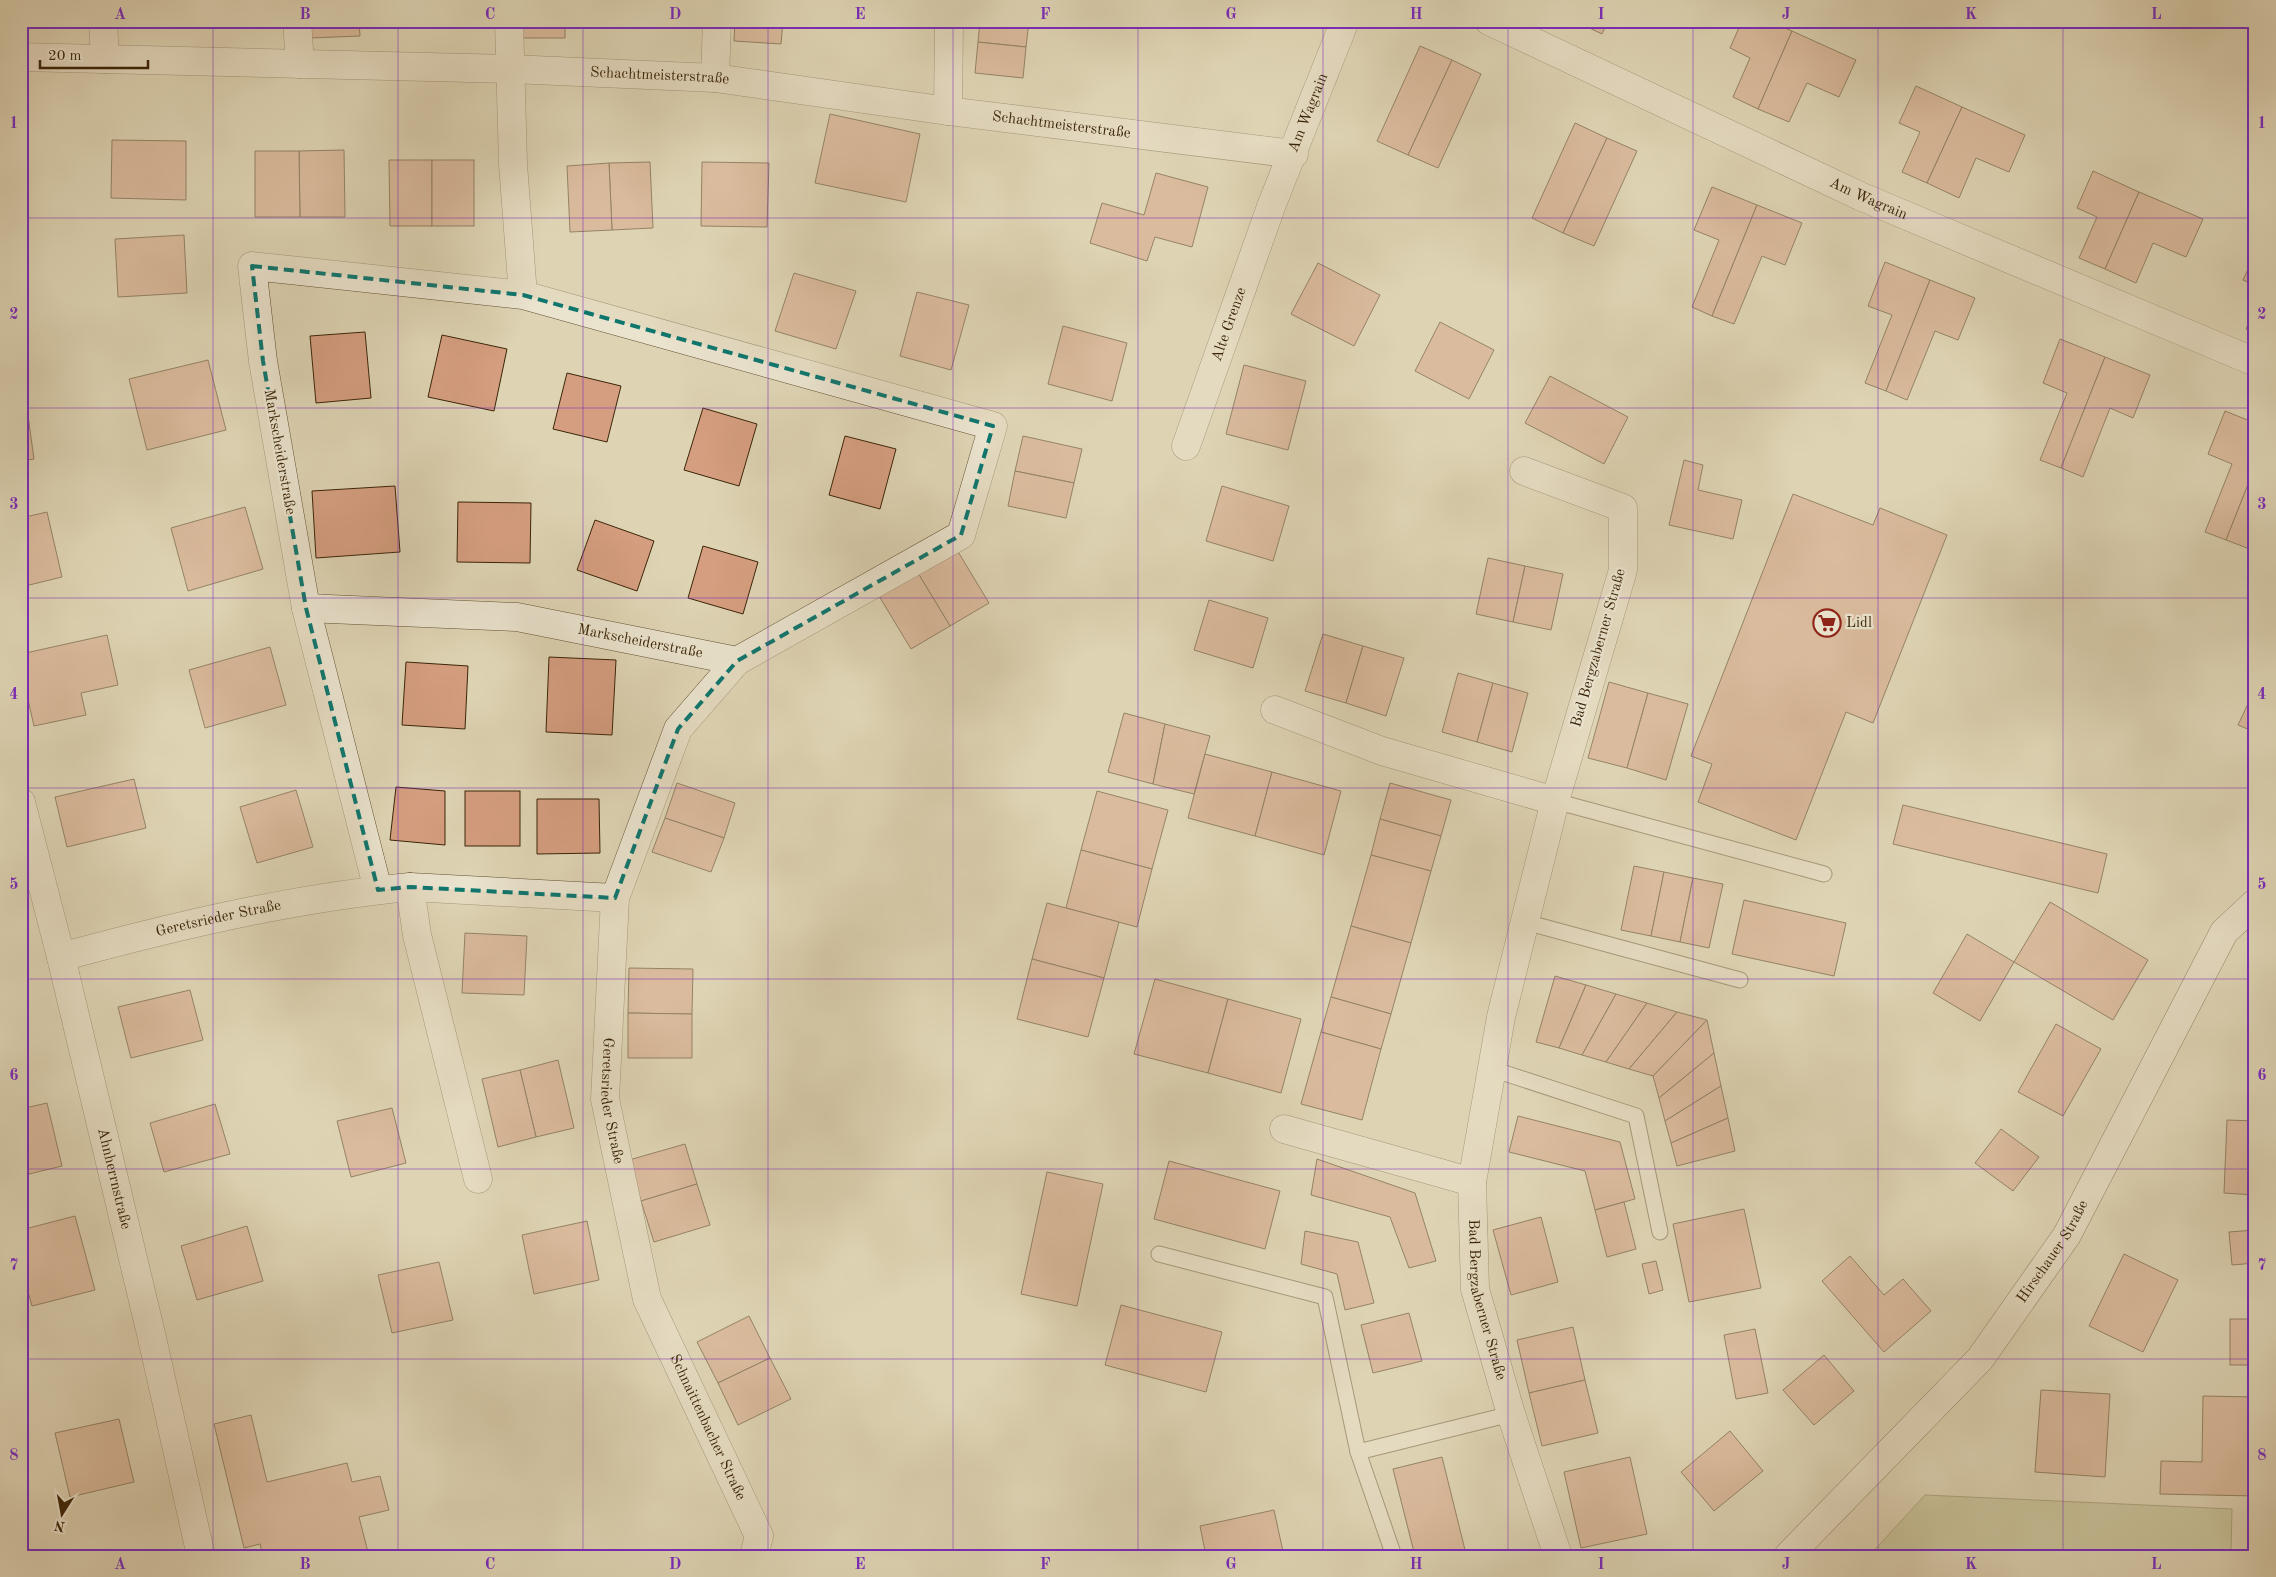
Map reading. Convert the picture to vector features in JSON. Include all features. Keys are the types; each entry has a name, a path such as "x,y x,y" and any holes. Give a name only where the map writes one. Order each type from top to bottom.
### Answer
{"street":[{"path":"103,21 105,59"},
{"path":"297,21 300,64"},
{"path":"509,21 513,164 524,295"},
{"path":"715,78 717,21"},
{"path":"948,111 949,21"},
{"name":"Am Wagrain","path":"1272,204 1294,154 1345,21"},
{"name":"Am Wagrain","path":"1489,21 1862,197 2255,362"},
{"name":"Schachtmeisterstraße","path":"21,56 511,69 715,78 948,111 1294,154"},
{"name":"Alte Grenze","path":"1186,446 1272,204"},
{"name":"Markscheiderstraße","path":"252,266 524,295 993,426 961,535 737,661 517,617 306,608 263,361 252,266"},
{"name":"Bad Bergzaberner Straße","path":"1524,471 1623,508 1623,570 1555,801 1500,1017 1472,1182 1475,1289 1511,1414 1558,1556"},
{"path":"306,608 378,890"},
{"name":"Geretsrieder Straße","path":"647,1299 605,1099 615,898 678,729 737,661"},
{"path":"1275,710 1382,751 1555,801"},
{"name":"Ahnherrnstraße","path":"21,802 28,852 61,957 168,1407 201,1556"},
{"path":"410,886 417,935 478,1179"},
{"name":"Geretsrieder Straße","path":"61,957 109,944 280,906 410,886 615,898"},
{"name":"Hirschauer Straße","path":"1788,1556 1980,1359 2067,1235 2224,932 2255,903"},
{"path":"1284,1129 1472,1182"},
{"name":"Schnaittenbacher Straße","path":"647,1299 759,1536 754,1556"}],"lane":[{"path":"1555,801 1824,874"},
{"path":"1525,922 1740,980"},
{"path":"1492,1069 1636,1116 1660,1232"},
{"path":"1159,1254 1325,1297 1358,1452 1394,1556"},
{"path":"1358,1452 1511,1414"}],"highlighted area":[{"path":"252,266 523,295 993,426 961,535 737,661 678,729 615,898 410,887 378,890 306,608 263,361"}],"green space":[{"path":"1925,1495 2232,1509 2231,1556 1869,1556"}],"building":[{"path":"136,21 192,21 192,25 136,25"},
{"path":"310,21 359,21 360,36 311,38"},
{"path":"519,21 565,21 565,38 519,38"},
{"path":"735,21 783,21 781,44 734,41"},
{"path":"980,21 1029,21 1026,47 978,42"},
{"path":"1575,21 1608,21 1602,34"},
{"path":"1742,21 1769,21 1792,31 1758,109 1733,97 1750,58 1730,48"},
{"path":"1792,31 1856,60 1839,97 1807,83 1789,122 1758,109"},
{"path":"978,42 1026,47 1023,78 975,73"},
{"path":"1420,46 1452,60 1408,155 1377,141"},
{"path":"1452,60 1481,74 1438,168 1408,155"},
{"path":"1916,86 1962,107 1927,183 1902,172 1920,132 1899,123"},
{"path":"1962,107 2025,135 2009,172 1976,158 1959,198 1927,183"},
{"path":"830,114 920,134 906,202 815,183"},
{"path":"1575,123 1607,138 1563,233 1532,218"},
{"path":"1607,138 1637,151 1594,246 1563,233"},
{"path":"112,140 186,141 186,200 111,198"},
{"path":"344,150 345,217 300,217 299,151"},
{"path":"255,151 299,151 300,217 255,217"},
{"path":"389,160 432,160 432,226 390,226"},
{"path":"432,160 474,160 474,226 432,226"},
{"path":"650,162 653,228 612,230 609,163"},
{"path":"702,162 769,163 767,227 701,226"},
{"path":"609,163 612,230 570,232 567,166"},
{"path":"2093,171 2139,192 2105,269 2079,258 2097,217 2077,208"},
{"path":"1156,173 1208,187 1192,247 1155,237 1147,261 1090,243 1102,203 1144,215"},
{"path":"1712,187 1757,205 1712,316 1692,307 1719,240 1694,230"},
{"path":"2139,192 2203,219 2186,257 2153,243 2136,283 2105,269"},
{"path":"1757,205 1802,223 1785,265 1762,256 1734,324 1712,316"},
{"path":"184,235 187,293 118,297 115,239"},
{"path":"2255,254 2255,285 2243,280"},
{"path":"1885,262 1930,280 1886,391 1865,383 1892,315 1868,306"},
{"path":"1318,263 1380,295 1354,346 1291,314"},
{"path":"794,273 856,291 836,349 775,331"},
{"path":"1930,280 1975,298 1958,340 1935,331 1907,400 1886,391"},
{"path":"917,292 969,305 951,370 900,356"},
{"path":"2255,309 2255,333 2246,329"},
{"path":"1440,322 1494,350 1469,399 1415,371"},
{"path":"1063,326 1127,343 1112,401 1048,384"},
{"path":"365,332 371,398 316,403 310,336"},
{"path":"442,335 507,349 494,411 428,397"},
{"path":"2060,339 2105,357 2061,468 2040,460 2067,393 2043,383"},
{"path":"2105,357 2150,375 2133,418 2110,408 2083,477 2061,468"},
{"path":"208,360 226,430 147,450 129,379"},
{"path":"1244,365 1306,381 1288,450 1226,434"},
{"path":"567,373 621,386 607,442 553,429"},
{"path":"1550,376 1628,417 1604,464 1525,423"},
{"path":"25,394 34,459 21,461 21,395"},
{"path":"703,408 757,424 739,486 684,470"},
{"path":"2225,411 2255,423 2255,467 2226,540 2205,532 2232,464 2208,454"},
{"path":"845,436 896,449 880,509 829,495"},
{"path":"1023,436 1082,449 1074,483 1015,471"},
{"path":"1684,460 1703,465 1698,490 1742,500 1733,539 1669,525"},
{"path":"2255,467 2255,530 2247,548 2226,540"},
{"path":"1015,471 1074,483 1066,518 1008,506"},
{"path":"395,486 400,552 316,558 312,491"},
{"path":"1222,486 1289,506 1273,561 1206,541"},
{"name":"Lidl","path":"1793,494 1873,525 1880,508 1947,535 1873,723 1846,712 1796,840 1698,802 1712,764 1691,756"},
{"path":"458,502 531,503 530,563 457,562"},
{"path":"245,507 263,569 188,591 171,528"},
{"path":"47,512 62,577 21,587 21,518"},
{"path":"595,520 654,541 637,591 577,570"},
{"path":"703,546 758,562 743,614 688,598"},
{"path":"957,550 989,603 950,626 918,573"},
{"path":"1488,558 1525,566 1513,622 1476,614"},
{"path":"1525,566 1563,574 1551,630 1513,622"},
{"path":"918,573 950,626 911,649 879,596"},
{"path":"1209,600 1268,618 1253,668 1194,650"},
{"path":"1323,634 1363,646 1346,703 1305,691"},
{"path":"107,635 118,685 81,693 86,715 34,726 21,669 21,654"},
{"path":"1363,646 1404,658 1386,716 1346,703"},
{"path":"270,647 286,705 205,728 189,670"},
{"path":"549,657 616,660 612,735 546,732"},
{"path":"406,662 468,666 465,729 402,725"},
{"path":"1458,673 1493,683 1477,742 1442,732"},
{"path":"1609,682 1648,693 1627,768 1588,758"},
{"path":"1493,683 1528,693 1512,752 1477,742"},
{"path":"2255,689 2255,732 2238,725"},
{"path":"1648,693 1688,704 1666,780 1627,768"},
{"path":"1124,713 1165,724 1153,784 1108,772"},
{"path":"1165,724 1210,736 1194,794 1153,784"},
{"path":"1205,754 1272,772 1255,836 1188,818"},
{"path":"1272,772 1341,791 1324,855 1255,836"},
{"path":"134,779 146,828 67,847 55,797"},
{"path":"677,783 735,803 724,838 665,818"},
{"path":"1390,783 1451,800 1441,836 1380,819"},
{"path":"396,787 445,791 445,845 390,840"},
{"path":"296,790 313,847 257,863 240,807"},
{"path":"465,791 520,791 520,846 465,846"},
{"path":"1097,791 1168,810 1152,869 1081,850"},
{"path":"537,799 599,799 600,853 537,854"},
{"path":"1903,805 2107,854 2098,893 1893,844"},
{"path":"665,818 724,838 711,872 652,852"},
{"path":"1380,819 1441,836 1431,871 1371,855"},
{"path":"1081,850 1152,869 1137,927 1066,908"},
{"path":"1371,855 1431,871 1411,943 1351,926"},
{"path":"1634,866 1664,872 1651,936 1621,930"},
{"path":"1664,872 1693,878 1680,942 1651,936"},
{"path":"1693,878 1723,884 1709,948 1680,942"},
{"path":"1744,900 1846,923 1834,976 1732,954"},
{"path":"2050,902 2148,960 2113,1020 2014,962"},
{"path":"1047,903 1119,922 1104,978 1032,959"},
{"path":"1351,926 1411,943 1391,1014 1331,997"},
{"path":"465,933 527,936 524,995 462,993"},
{"path":"1967,934 2014,962 1980,1021 1933,993"},
{"path":"1032,959 1104,978 1088,1037 1017,1019"},
{"path":"629,968 693,969 692,1014 628,1013"},
{"path":"1555,976 1586,985 1559,1048 1536,1042"},
{"path":"1155,979 1228,999 1208,1073 1134,1054"},
{"path":"1586,985 1616,994 1582,1055 1559,1048"},
{"path":"190,990 203,1040 131,1058 118,1007"},
{"path":"1616,994 1647,1003 1606,1062 1582,1055"},
{"path":"1331,997 1391,1014 1381,1049 1321,1032"},
{"path":"1228,999 1301,1019 1281,1093 1208,1073"},
{"path":"1647,1003 1677,1012 1629,1069 1606,1062"},
{"path":"1677,1012 1707,1020 1653,1076 1629,1069"},
{"path":"628,1013 692,1014 692,1058 628,1058"},
{"path":"1707,1020 1714,1053 1659,1098 1653,1076"},
{"path":"2056,1024 2101,1049 2063,1116 2018,1092"},
{"path":"1321,1032 1381,1049 1362,1120 1301,1104"},
{"path":"1714,1053 1721,1086 1665,1121 1659,1098"},
{"path":"558,1060 574,1128 536,1137 520,1070"},
{"path":"520,1070 536,1137 498,1147 482,1079"},
{"path":"1721,1086 1728,1118 1671,1143 1665,1121"},
{"path":"47,1103 62,1166 21,1176 21,1109"},
{"path":"215,1104 230,1154 164,1172 150,1123"},
{"path":"392,1108 406,1163 351,1177 337,1121"},
{"path":"1518,1116 1620,1142 1635,1199 1595,1210 1585,1171 1509,1152"},
{"path":"1728,1118 1735,1151 1677,1166 1671,1143"},
{"path":"2227,1120 2255,1121 2255,1195 2224,1193"},
{"path":"2001,1129 2039,1157 2013,1191 1975,1163"},
{"path":"685,1144 697,1184 641,1201 629,1160"},
{"path":"1317,1159 1415,1193 1436,1261 1409,1268 1390,1217 1311,1195"},
{"path":"1169,1161 1280,1191 1265,1249 1154,1219"},
{"path":"1047,1172 1103,1184 1077,1306 1021,1294"},
{"path":"697,1184 710,1225 654,1242 641,1201"},
{"path":"1624,1202 1636,1249 1607,1257 1595,1210"},
{"path":"1744,1209 1761,1288 1689,1302 1673,1224"},
{"path":"75,1216 95,1290 32,1306 21,1267 21,1230"},
{"path":"1541,1217 1558,1282 1511,1295 1493,1230"},
{"path":"587,1221 599,1280 534,1294 522,1235"},
{"path":"247,1226 263,1281 197,1300 181,1246"},
{"path":"2255,1230 2255,1263 2232,1265 2229,1232"},
{"path":"1305,1231 1358,1242 1374,1303 1345,1310 1337,1274 1301,1264"},
{"path":"2124,1254 2178,1280 2143,1352 2089,1326"},
{"path":"1850,1256 1884,1295 1903,1279 1931,1311 1884,1352 1822,1281"},
{"path":"1656,1261 1663,1290 1649,1294 1642,1264"},
{"path":"439,1262 453,1320 392,1333 378,1275"},
{"path":"1121,1305 1222,1332 1206,1392 1105,1365"},
{"path":"1409,1313 1422,1361 1373,1373 1361,1325"},
{"path":"749,1316 770,1358 718,1383 697,1342"},
{"path":"2230,1319 2255,1319 2255,1365 2230,1365"},
{"path":"1573,1327 1585,1380 1529,1393 1517,1340"},
{"path":"1755,1329 1768,1393 1736,1399 1724,1335"},
{"path":"1824,1355 1854,1391 1814,1425 1783,1390"},
{"path":"770,1358 791,1399 738,1425 718,1383"},
{"path":"1585,1380 1598,1433 1542,1446 1529,1393"},
{"path":"2041,1390 2110,1394 2105,1477 2035,1472"},
{"path":"2203,1396 2255,1397 2255,1496 2160,1494 2161,1461 2202,1462"},
{"path":"251,1415 267,1482 347,1463 352,1482 380,1476 389,1510 359,1517 369,1556 263,1556 260,1544 244,1548 214,1424"},
{"path":"119,1419 134,1482 70,1497 55,1433"},
{"path":"1730,1431 1763,1471 1714,1511 1681,1472"},
{"path":"1442,1457 1466,1554 1415,1556 1393,1469"},
{"path":"1630,1457 1647,1534 1581,1548 1564,1472"},
{"path":"1274,1510 1284,1556 1206,1556 1200,1526"}],"place":[{"name":"Lidl","path":"1827,623"}]}
